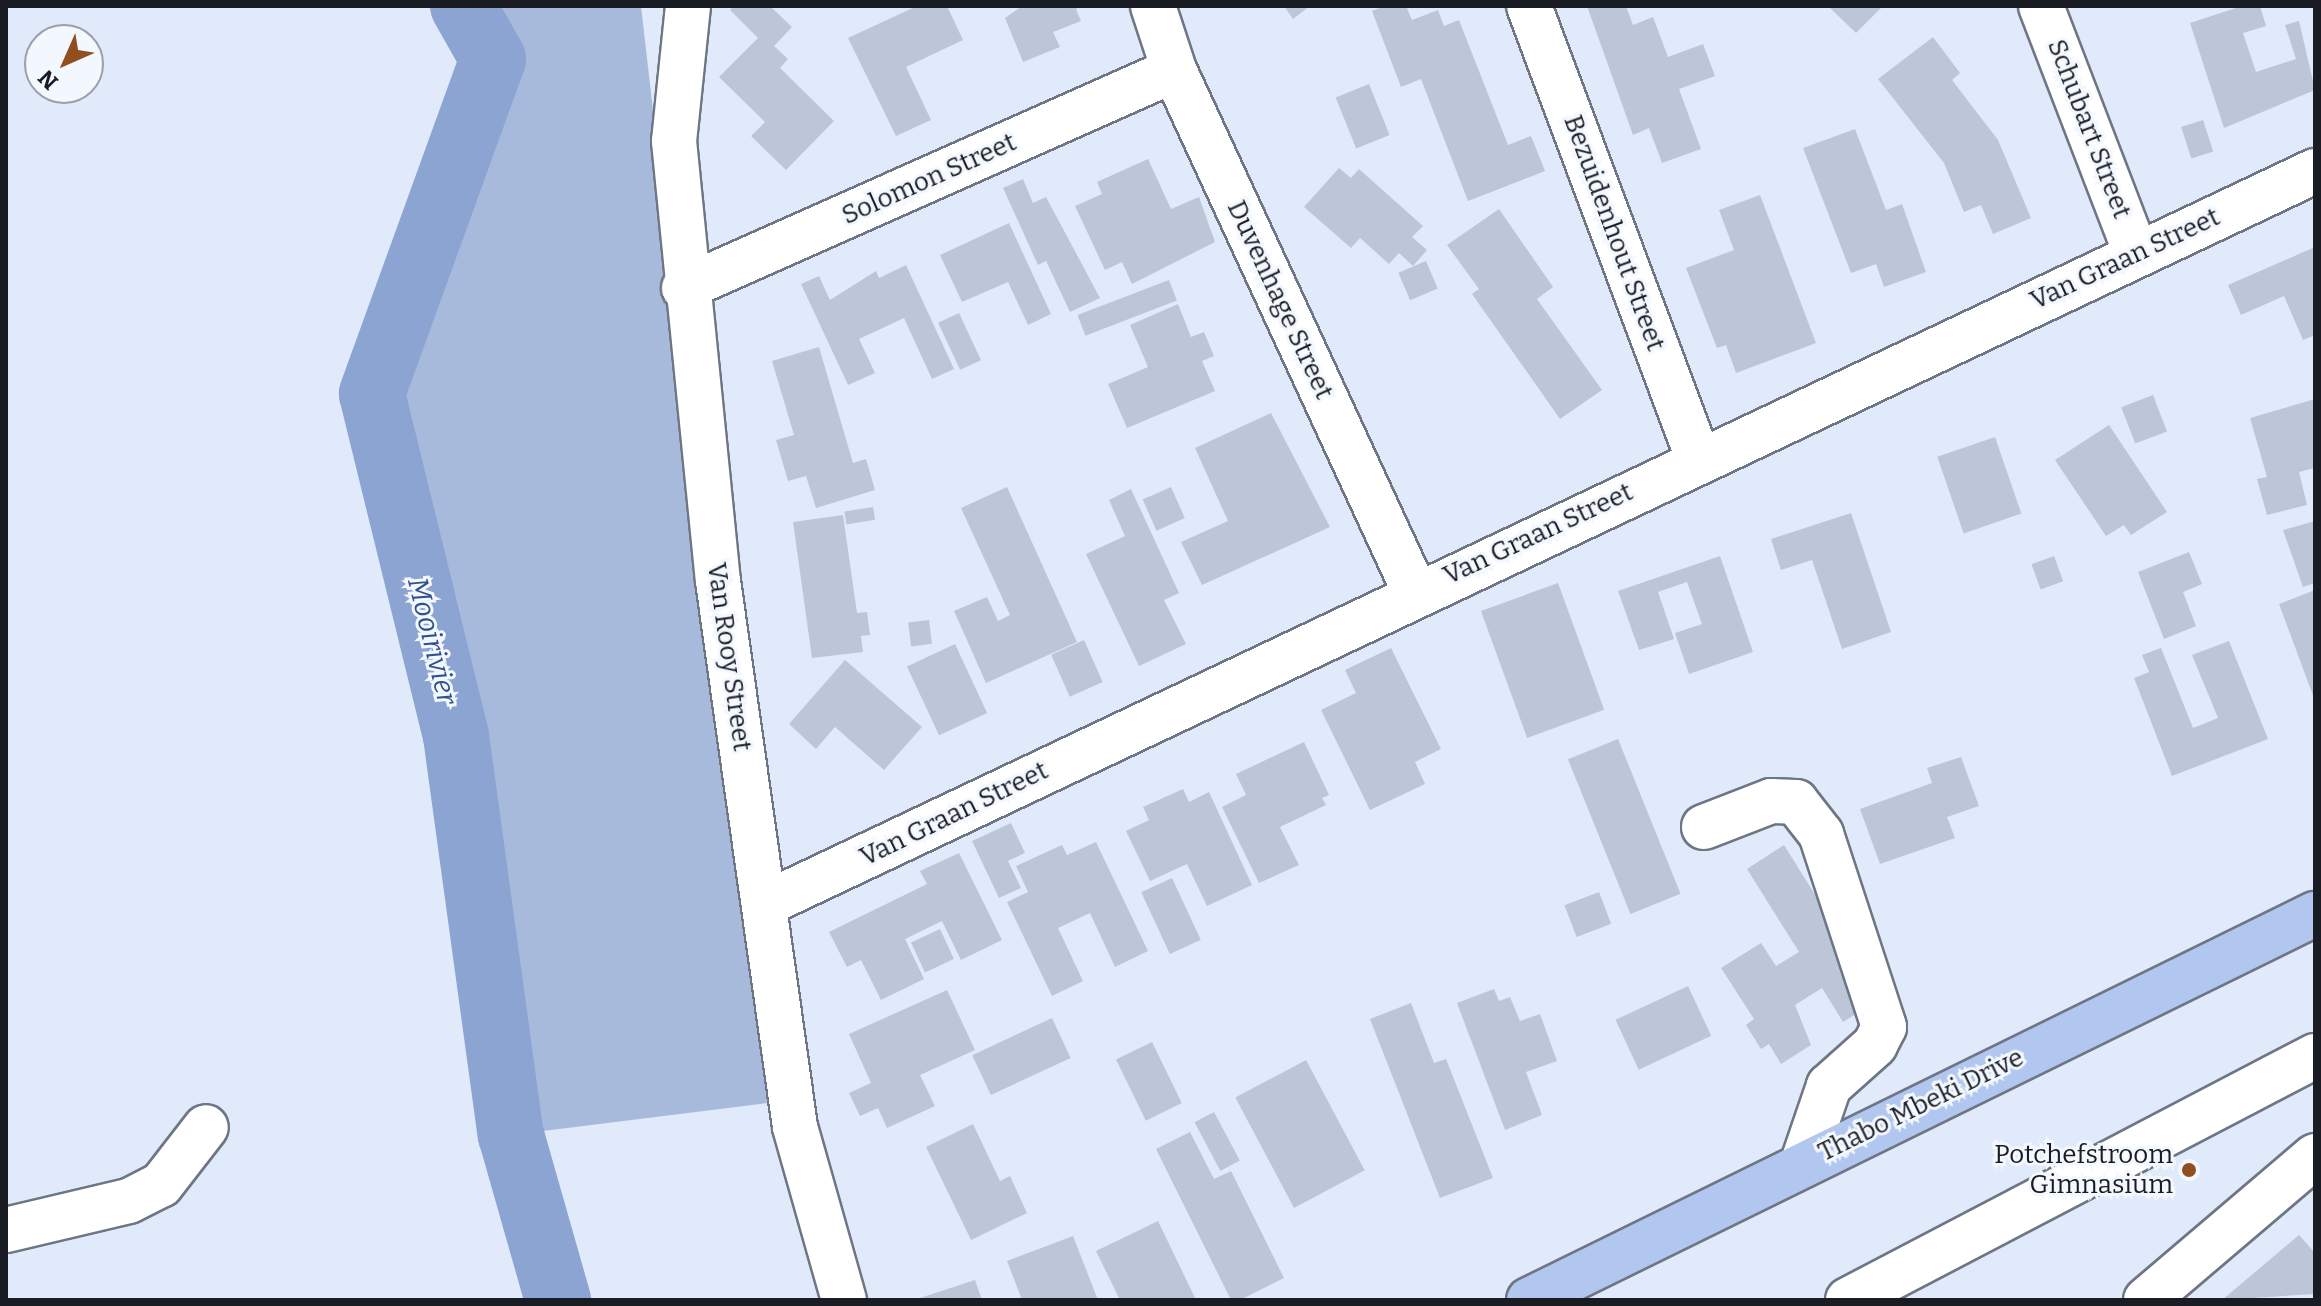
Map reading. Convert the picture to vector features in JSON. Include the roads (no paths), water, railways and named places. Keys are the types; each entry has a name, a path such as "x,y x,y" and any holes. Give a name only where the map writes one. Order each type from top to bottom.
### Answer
{"main road":[{"name":"Thabo Mbeki Drive","path":"1529,1300 1803,1162 2315,914"}],"street":[{"name":"Van Rooy Street","path":"688,6 674,141 684,288 795,1127 844,1300"},
{"name":"Duvenhage Street","path":"1153,6 1174,70 1415,592"},
{"name":"Bezuidenhout Street","path":"1529,6 1698,459"},
{"name":"Schubart Street","path":"2041,6 2136,253"},
{"name":"Solomon Street","path":"684,288 1174,70"},
{"name":"Van Graan Street","path":"765,904 1415,592 2315,171"},
{"path":"1704,827 1771,801 1796,802 1821,834 1884,1027 1875,1045 1829,1086 1803,1162"},
{"path":"1848,1300 2315,1056"},
{"path":"6,1230 139,1196 161,1185 206,1127"},
{"path":"2146,1300 2315,1156"}],"waterway":[{"name":"Mooirivier","path":"463,6 493,59 372,394 456,736 511,1135 558,1300"}],"place":[{"name":"Potchefstroom Gimnasium","path":"2189,1170"}]}
